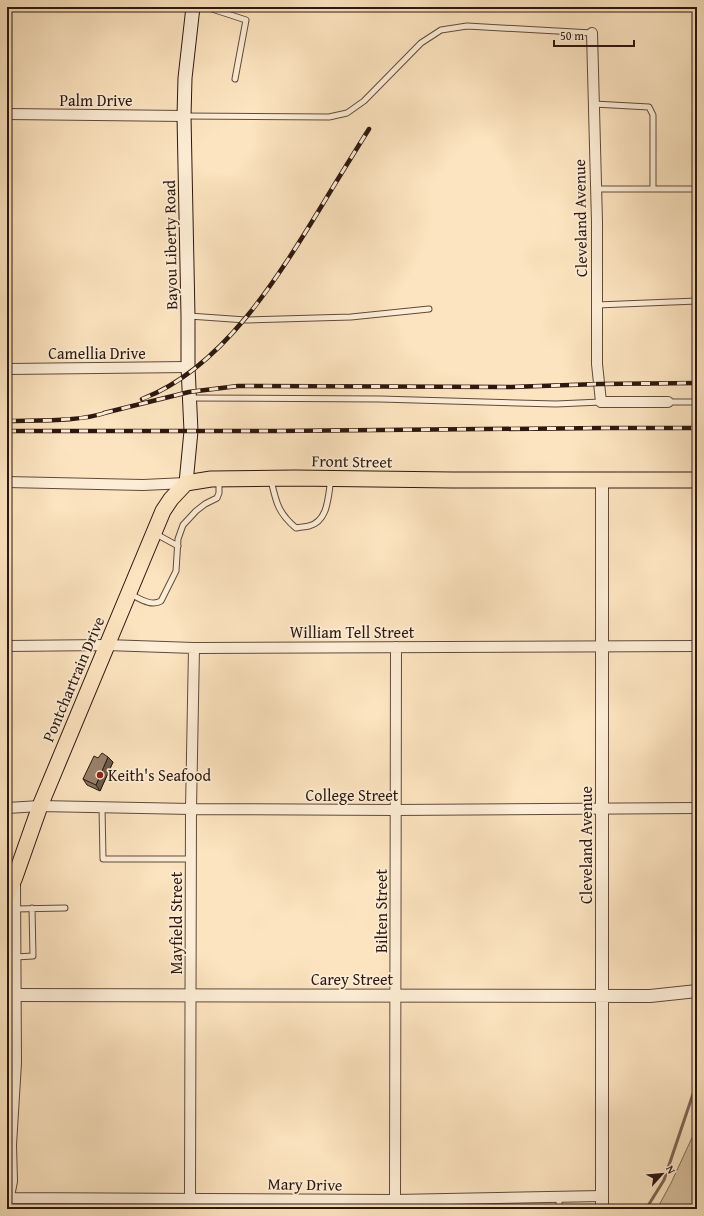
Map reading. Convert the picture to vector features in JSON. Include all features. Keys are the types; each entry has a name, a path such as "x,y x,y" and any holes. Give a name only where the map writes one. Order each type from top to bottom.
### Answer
{"main road":[{"name":"Bayou Liberty Road","path":"186,483 190,431 184,116 185,78 193,7"},
{"name":"Front Street","path":"186,483 219,479 271,478 697,480"},
{"name":"Pontchartrain Drive","path":"7,896 40,806 163,511 171,499 186,483"}],"street":[{"name":"Cleveland Avenue","path":"592,33 596,189 597,364 601,402"},
{"name":"Palm Drive","path":"7,114 184,116"},
{"name":"Camellia Drive","path":"7,369 188,367"},
{"path":"601,402 668,402"},
{"name":"Cleveland Avenue","path":"602,480 602,1209"},
{"name":"Front Street","path":"7,482 143,485 186,483"},
{"name":"William Tell Street","path":"7,646 106,645 194,648 697,646"},
{"name":"Bilten Street","path":"395,1200 396,647"},
{"name":"Mayfield Street","path":"190,1198 191,809 194,648"},
{"name":"College Street","path":"7,808 40,806 191,809 395,810 697,808"},
{"path":"8,1201 12,1181 10,1131 14,1040 11,995 16,957 15,877"},
{"name":"Carey Street","path":"11,995 650,996 697,991"},
{"name":"Mary Drive","path":"8,1201 260,1198 328,1204 395,1200 424,1204 602,1196"},
{"path":"256,1209 260,1198"}],"lane":[{"path":"206,7 246,20 235,79"},
{"path":"184,116 329,117 347,113 364,101 421,43 441,30 468,26 592,33"},
{"path":"594,104 649,107 653,114 653,189"},
{"path":"596,189 697,189"},
{"path":"597,305 697,301"},
{"path":"188,316 246,320 351,317 429,309"},
{"path":"189,398 380,399 556,404 601,402"},
{"path":"668,402 697,402"},
{"path":"271,478 276,503 287,520 296,528 310,526 320,521 326,510 331,478"},
{"path":"128,593 156,604 161,601 176,571 178,539 183,525 189,517 205,504 216,500 218,497 219,479"},
{"path":"154,533 178,546"},
{"path":"102,807 103,859 191,859"},
{"path":"16,957 33,956 32,908"},
{"path":"15,909 65,908"},
{"path":"559,1197 559,1209"}],"shaded area":[{"path":"697,1127 697,1209 657,1209 671,1183"}],"building":[{"path":"102,753 108,757 96,785 83,779 94,756 98,758"}],"waterway":[{"path":"646,1209 664,1180 695,1088 697,1086"}],"railway":[{"path":"142,399 172,385 199,365 224,342 247,316 289,259 369,129"},
{"path":"104,413 189,392 238,386 511,387 697,383"},
{"path":"7,421 72,419 108,412"},
{"path":"7,431 697,428"}],"place":[{"name":"Keith's Seafood","path":"100,775"}]}
